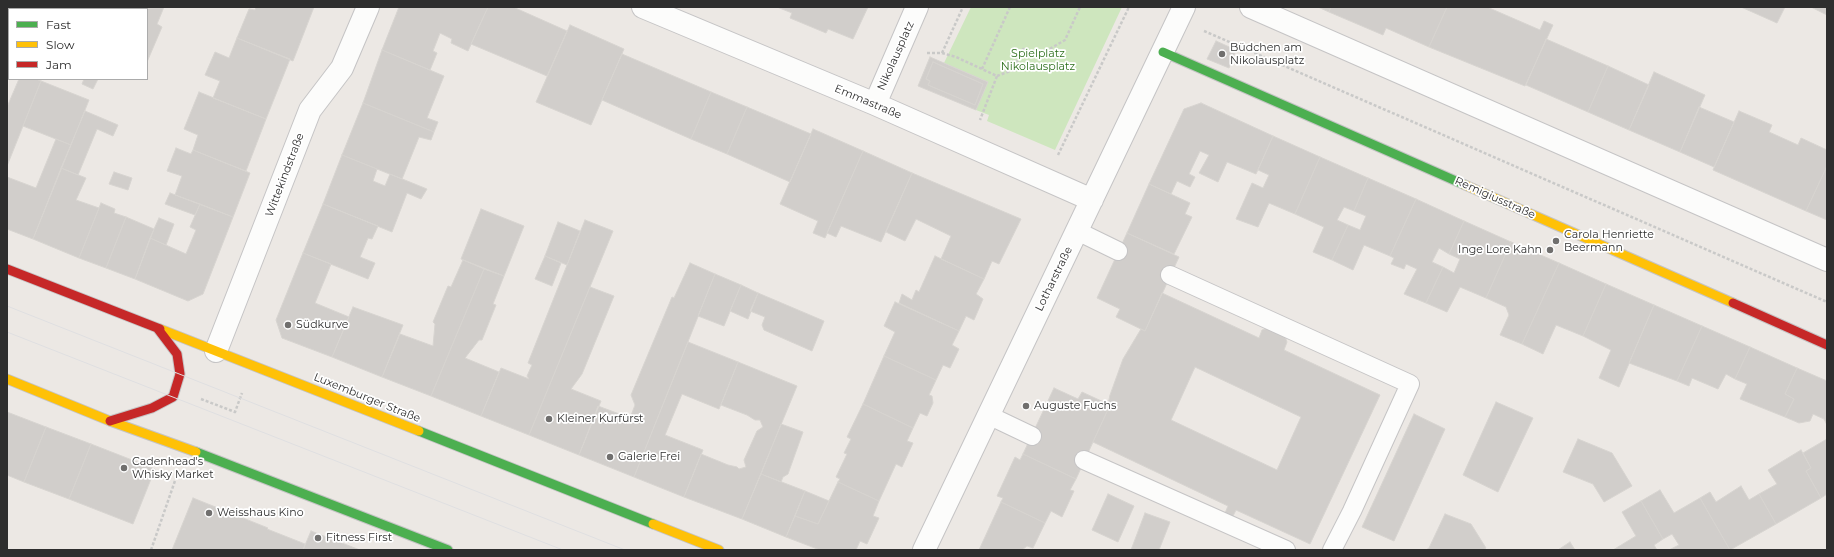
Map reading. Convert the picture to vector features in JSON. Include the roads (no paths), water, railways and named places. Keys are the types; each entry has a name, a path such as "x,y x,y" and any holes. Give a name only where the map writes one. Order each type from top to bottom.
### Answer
{"main road":[{"name":"Remigiusstraße","path":"1163,52 1827,345"},
{"name":"Luxemburger Straße","path":"7,269 718,550"},
{"path":"110,421 152,408 173,397 180,374 177,354 158,328"},
{"path":"7,379 110,421 194,451 448,550"}],"street":[{"name":"Wittekindstraße","path":"216,351 310,110 342,68 368,7"},
{"name":"Emmastraße","path":"643,7 875,104 1092,200"},
{"name":"Nikolausplatz","path":"875,104 917,7"},
{"name":"Lotharstraße","path":"924,550 1184,7"},
{"path":"1251,7 1827,260"}],"lane":[{"path":"1077,231 1118,251"},
{"path":"1170,275 1410,384 1352,511 1332,550"},
{"path":"988,415 1032,436"},
{"path":"1084,460 1286,550"}],"tram line":[{"path":"7,306 625,550"},
{"path":"7,332 563,550"}],"place":[{"name":"Büdchen am Nikolausplatz","path":"1222,54"},
{"name":"Carola Henriette Beermann","path":"1556,241"},
{"name":"Inge Lore Kahn","path":"1550,250"},
{"name":"Südkurve","path":"288,325"},
{"name":"Auguste Fuchs","path":"1026,406"},
{"name":"Kleiner Kurfürst","path":"549,419"},
{"name":"Galerie Frei","path":"610,457"},
{"name":"Cadenhead's Whisky Market","path":"124,468"},
{"name":"Weisshaus Kino","path":"209,513"},
{"name":"Fitness First","path":"318,538"}],"park label":[{"name":"Spielplatz Nikolausplatz","path":"1038,60"}]}
